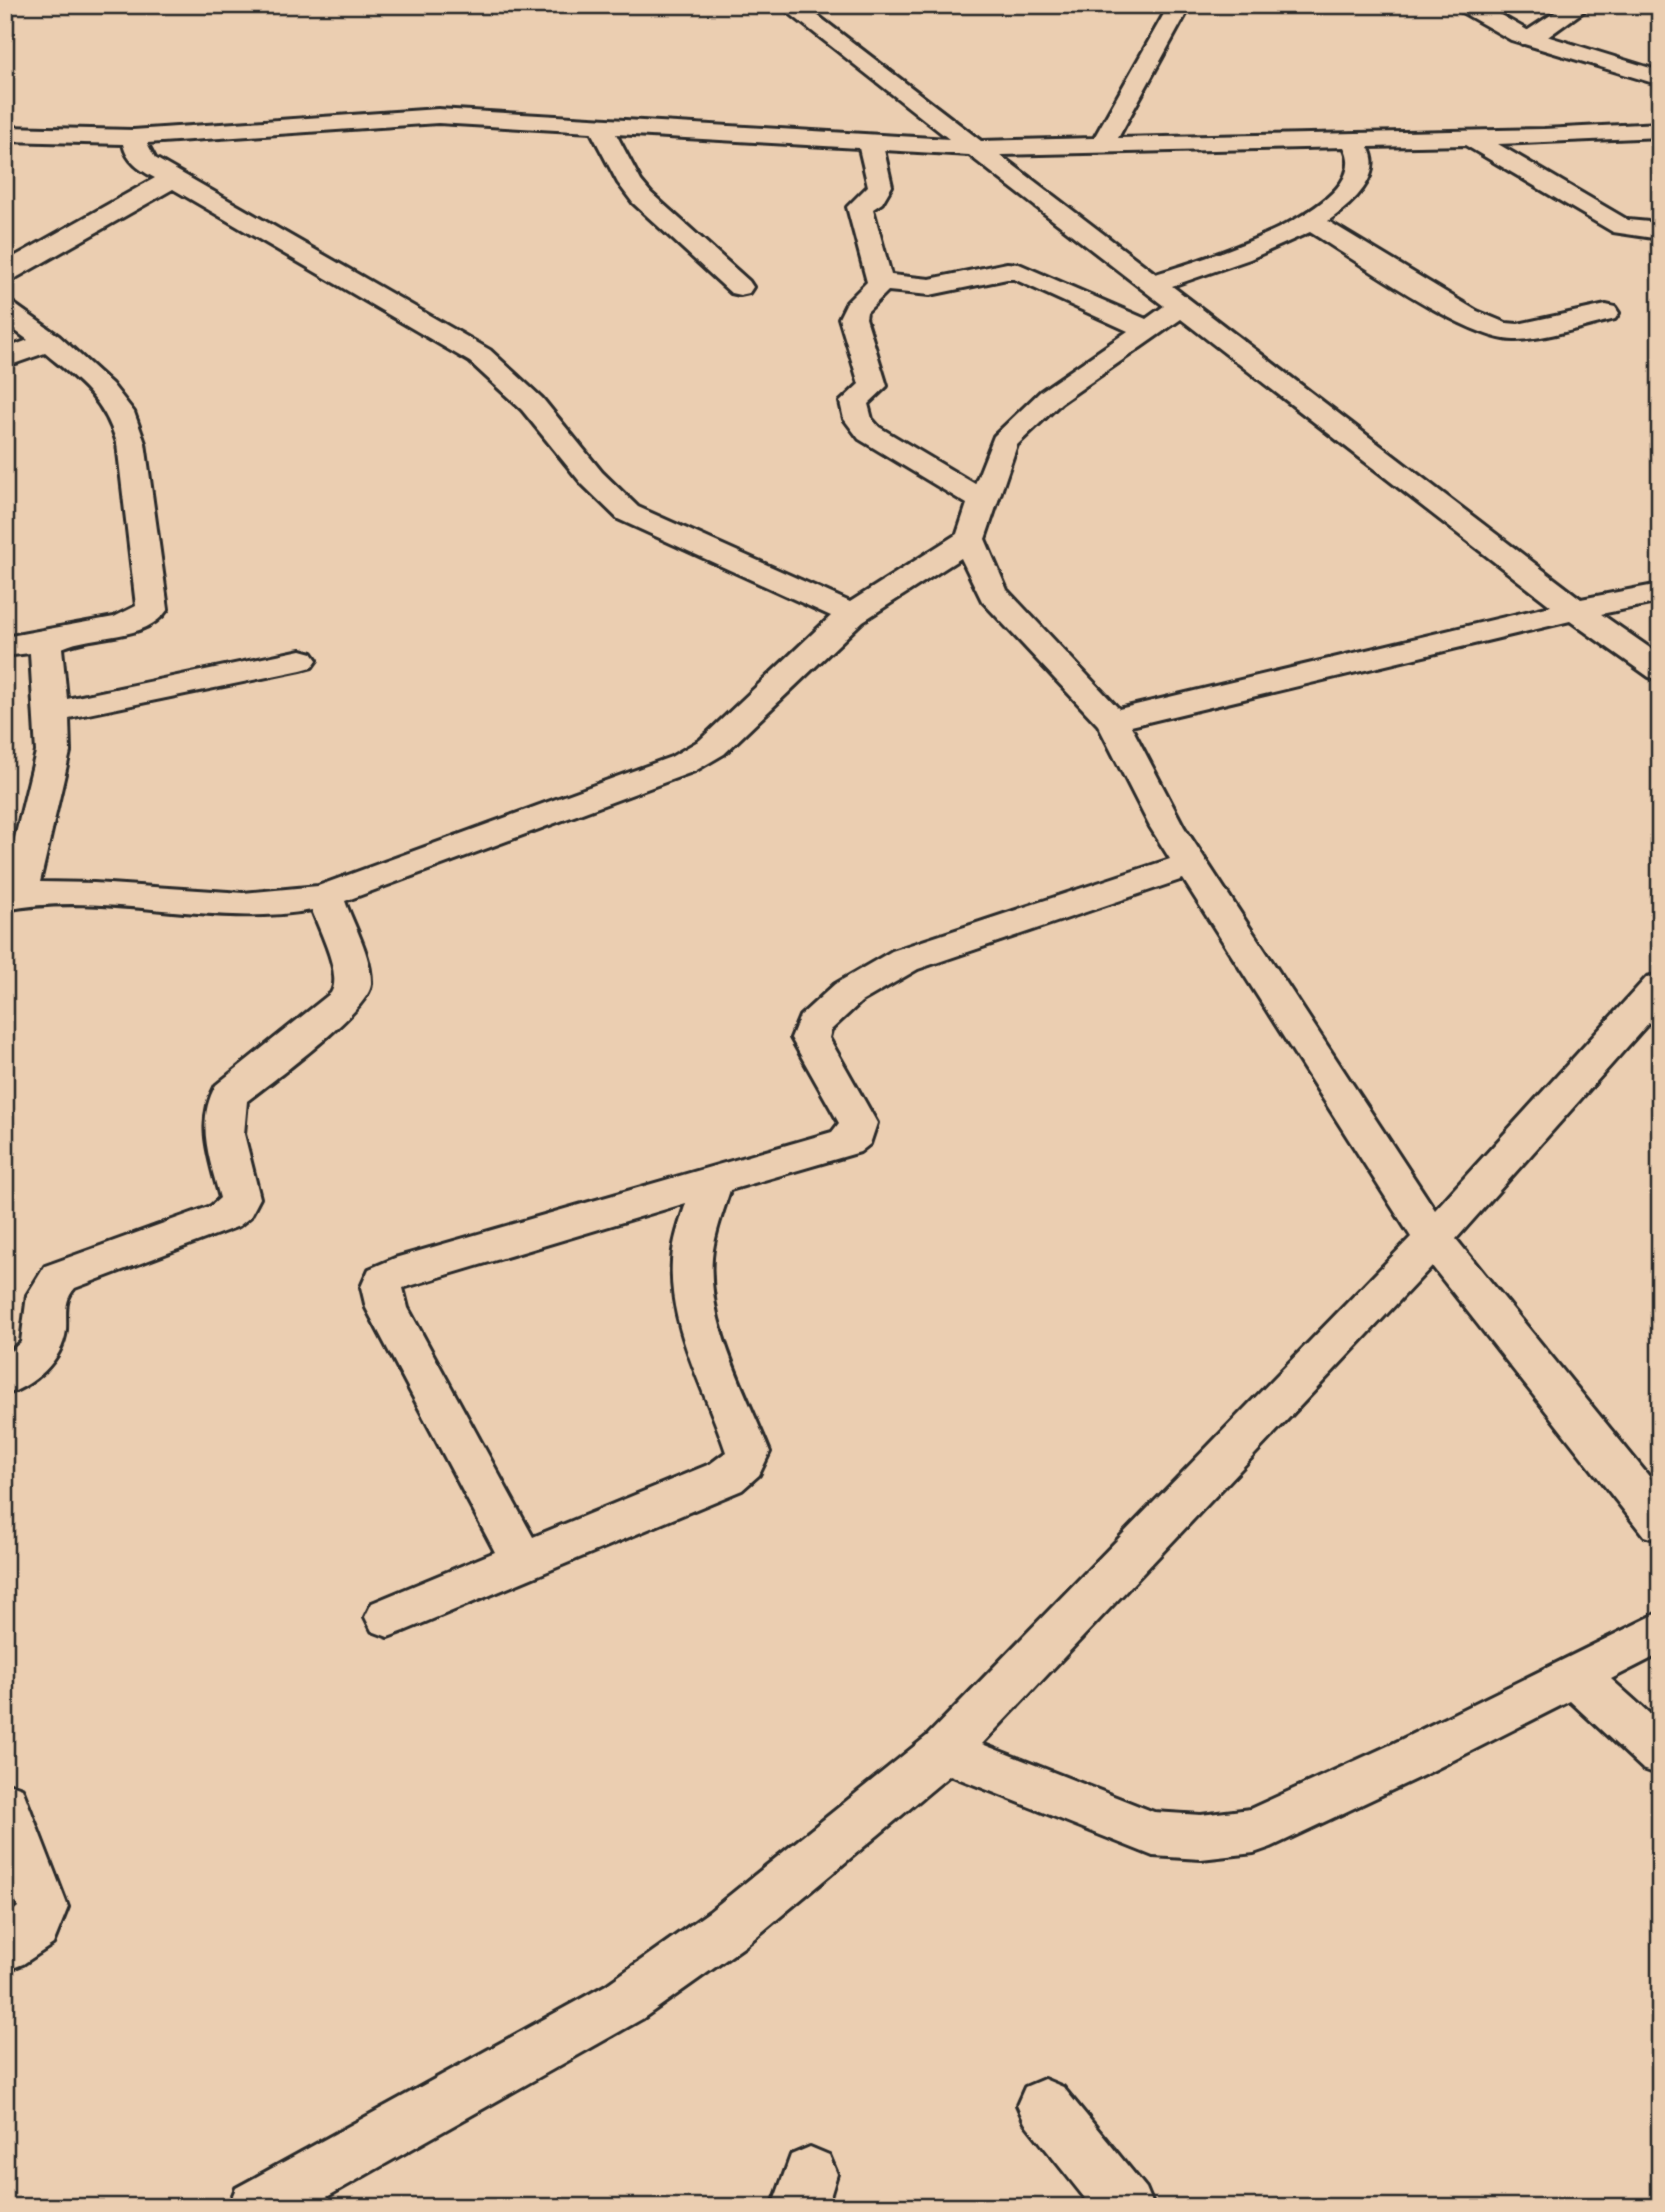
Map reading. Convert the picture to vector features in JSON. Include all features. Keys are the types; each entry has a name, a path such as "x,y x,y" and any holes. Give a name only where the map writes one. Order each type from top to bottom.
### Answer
{"street":[{"path":"790,5 821,15 976,148 1575,610 1660,670"},
{"path":"1102,145 1180,5"},
{"path":"1466,5 1519,36 1660,78"},
{"path":"1530,38 1581,5"},
{"path":"5,134 133,137 438,116 976,148 1470,138 1660,130"},
{"path":"600,126 630,183 642,198 740,287"},
{"path":"133,137 137,153 146,163 480,356 537,409 611,499 628,513 852,614"},
{"path":"1470,138 1622,227 1660,231"},
{"path":"1153,284 1263,244 1312,222 1347,196 1360,173 1361,156 1351,140"},
{"path":"870,142 880,186 873,198 860,207 880,282 877,289 853,313 851,322 872,373 873,386 854,402 859,422 869,433 985,502"},
{"path":"5,273 174,178"},
{"path":"1312,222 1468,317 1501,331 1518,332 1606,313"},
{"path":"880,282 909,287 930,286 1007,271 1018,272 1149,330"},
{"path":"54,640 46,649 54,739 52,759 12,897 83,893 260,905 297,903 324,896 683,764 712,747 852,614 970,539 985,502 1003,443 1051,397 1182,306"},
{"path":"5,310 49,342 115,404 124,421 131,443 152,609 136,620 54,640 5,646"},
{"path":"5,359 49,342"},
{"path":"970,539 993,594 1112,720 1167,827 1433,1239 1660,1522"},
{"path":"1112,720 1575,610 1660,593"},
{"path":"52,712 301,660"},
{"path":"523,1561 387,1308 382,1286 384,1280 395,1273 846,1142 856,1135 858,1124 810,1038 813,1026 848,993 873,976 905,960 1191,864"},
{"path":"5,1378 37,1352 45,1334 45,1295 60,1277 225,1216 236,1207 240,1198 223,1131 223,1112 230,1095 344,1002 354,988 353,972 324,896"},
{"path":"255,2207 624,2002 727,1928 944,1751 1433,1239 1660,986"},
{"path":"388,1617 726,1477 744,1463 748,1452 696,1314 691,1278 692,1257 713,1180"},
{"path":"944,1751 1153,1833 1200,1837 1254,1831 1407,1759 1660,1632"},
{"path":"1574,1675 1660,1754"},
{"path":"5,1804 43,1908 35,1927 5,1947"},
{"path":"1044,2105 1127,2207"}]}
